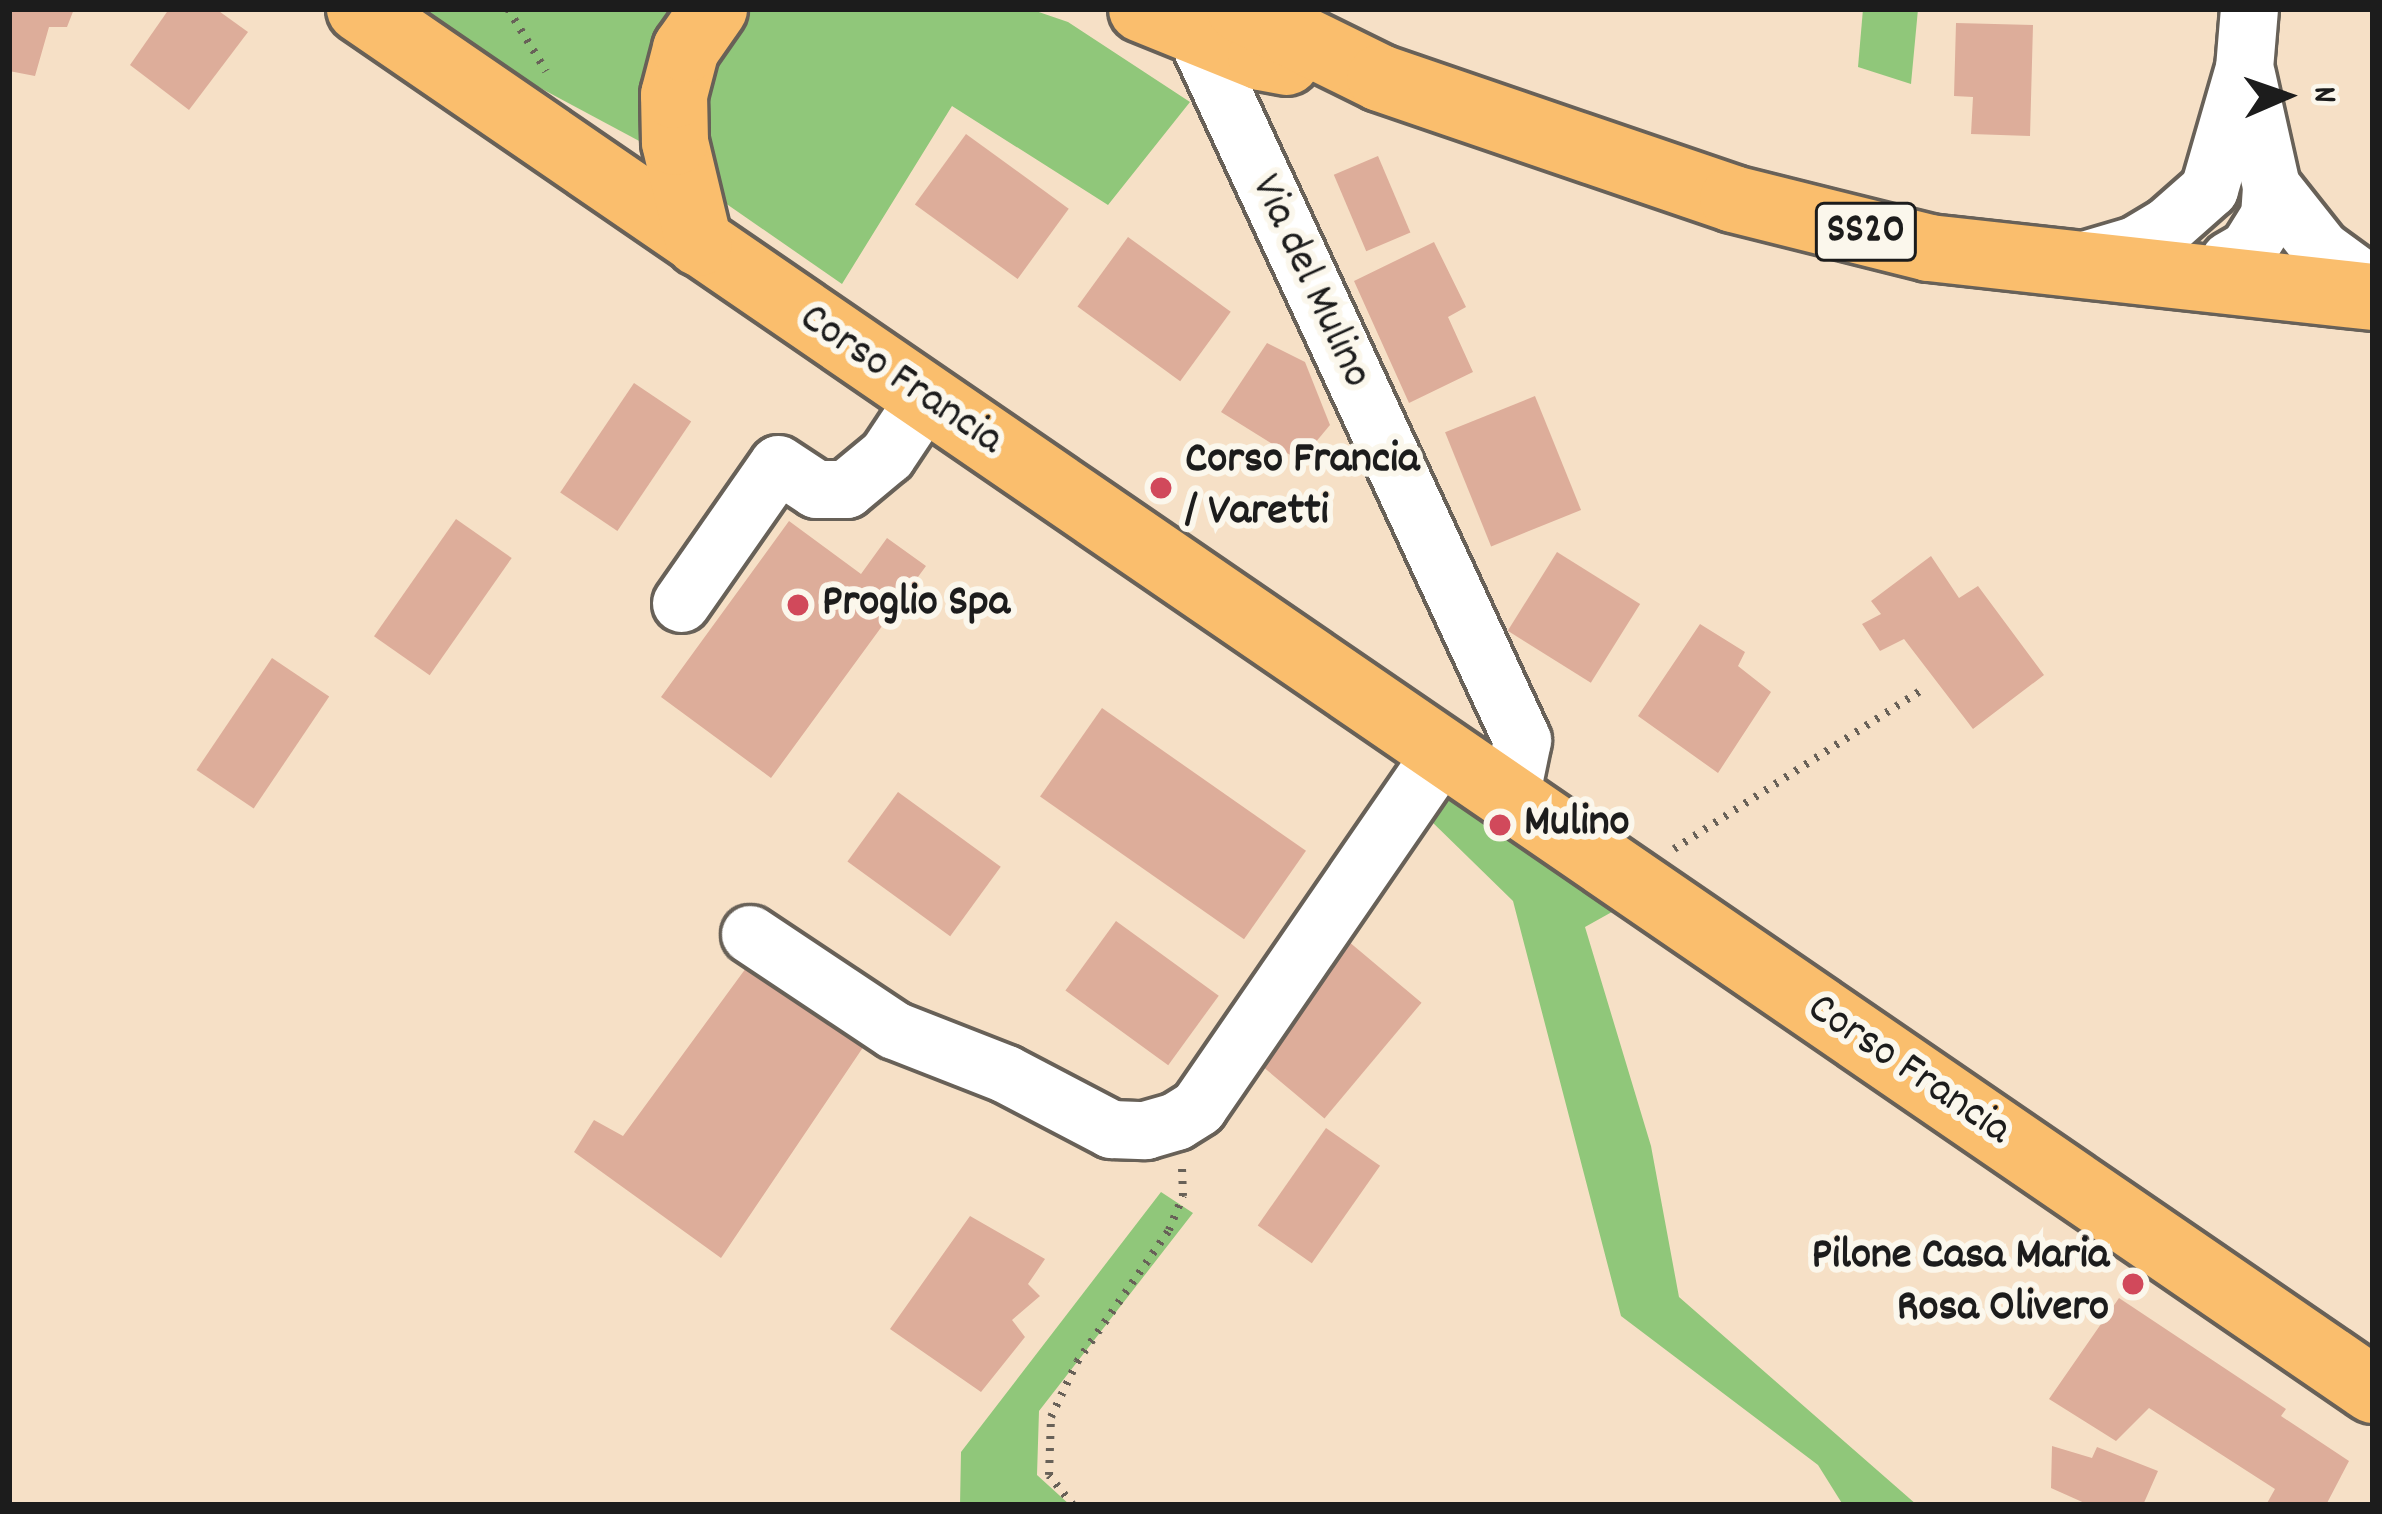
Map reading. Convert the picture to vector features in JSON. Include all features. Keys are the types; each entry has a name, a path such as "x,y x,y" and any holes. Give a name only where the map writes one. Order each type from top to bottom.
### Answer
{"main road":[{"name":"Corso Francia","path":"360,9 2373,1390"},
{"path":"699,243 675,142 674,95 686,49 714,9"},
{"name":"SS20","path":"1192,16 1733,199 1929,248 2066,265 2226,270 2373,297"}],"street":[{"path":"2226,270 2209,189 2244,68 2248,9"},
{"name":"Via del Mulino","path":"1192,16 1522,740 1510,798"},
{"path":"2226,270 2248,249 2269,216 2271,186 2244,68"},
{"path":"2271,186 2320,249 2373,287"},
{"path":"2066,265 2135,245 2209,189"},
{"path":"681,603 778,464 816,489 846,489 887,455 925,398"},
{"path":"750,934 894,1030 1006,1074 1111,1129 1145,1130 1176,1121 1198,1107 1442,752"}],"path":[{"path":"1627,878 1925,688"},
{"path":"1073,1505 1048,1475 1051,1417 1077,1362 1169,1230 1183,1196 1176,1121"}],"green space":[{"path":"406,9 688,9 656,150 406,16"},
{"path":"737,9 1030,9 1068,22 1190,102 1108,205 952,106 842,284 705,189 695,91"},
{"path":"1863,9 1918,9 1911,84 1858,67"},
{"path":"1439,790 1619,908 1585,927 1651,1146 1679,1297 1917,1505 1843,1505 1818,1465 1621,1316 1513,901 1428,818"},
{"path":"1161,1192 1193,1213 1039,1411 1037,1475 1070,1505 960,1505 961,1452"}],"building":[{"path":"9,9 74,9 67,27 49,27 35,76 9,71"},
{"path":"169,9 216,9 248,32 189,110 130,65"},
{"path":"1956,23 2033,25 2030,136 1971,134 1973,97 1954,96"},
{"path":"966,134 1069,209 1018,279 915,204"},
{"path":"1378,156 1410,232 1366,251 1334,175"},
{"path":"1128,237 1231,312 1180,381 1077,307"},
{"path":"1434,242 1466,307 1448,317 1473,372 1409,403 1354,281"},
{"path":"1267,343 1305,362 1330,425 1300,461 1221,412"},
{"path":"634,383 691,422 617,531 560,492"},
{"path":"1535,396 1581,510 1491,546 1445,432"},
{"path":"456,519 512,558 430,675 374,636"},
{"path":"789,521 861,574 887,538 926,566 771,778 661,697"},
{"path":"1557,552 1640,604 1591,683 1508,631"},
{"path":"1931,556 1959,598 1978,586 2044,675 1973,729 1904,639 1880,651 1862,624 1881,614 1871,601"},
{"path":"1700,624 1745,652 1738,666 1771,692 1718,773 1638,716"},
{"path":"272,658 329,697 254,809 197,770"},
{"path":"1102,708 1306,851 1244,939 1040,796"},
{"path":"898,792 1001,867 950,936 847,862"},
{"path":"1116,921 1219,996 1168,1065 1065,991"},
{"path":"1348,941 1422,1003 1324,1118 1251,1057"},
{"path":"746,968 868,1040 721,1258 574,1152 594,1120 623,1136"},
{"path":"1326,1128 1380,1166 1312,1263 1258,1225"},
{"path":"970,1216 1045,1259 1028,1284 1040,1296 1012,1320 1025,1337 981,1392 890,1329"},
{"path":"2119,1298 2286,1409 2281,1416 2349,1461 2326,1505 2266,1505 2275,1489 2149,1408 2116,1441 2049,1399"},
{"path":"2052,1446 2092,1458 2097,1447 2158,1471 2143,1505 2089,1505 2051,1488"}],"place":[{"name":"Corso Francia / Varetti","path":"1161,488"},
{"name":"Proglio Spa","path":"798,605"},
{"name":"Mulino","path":"1500,825"},
{"name":"Pilone Casa Maria Rosa Olivero","path":"2133,1284"}]}
